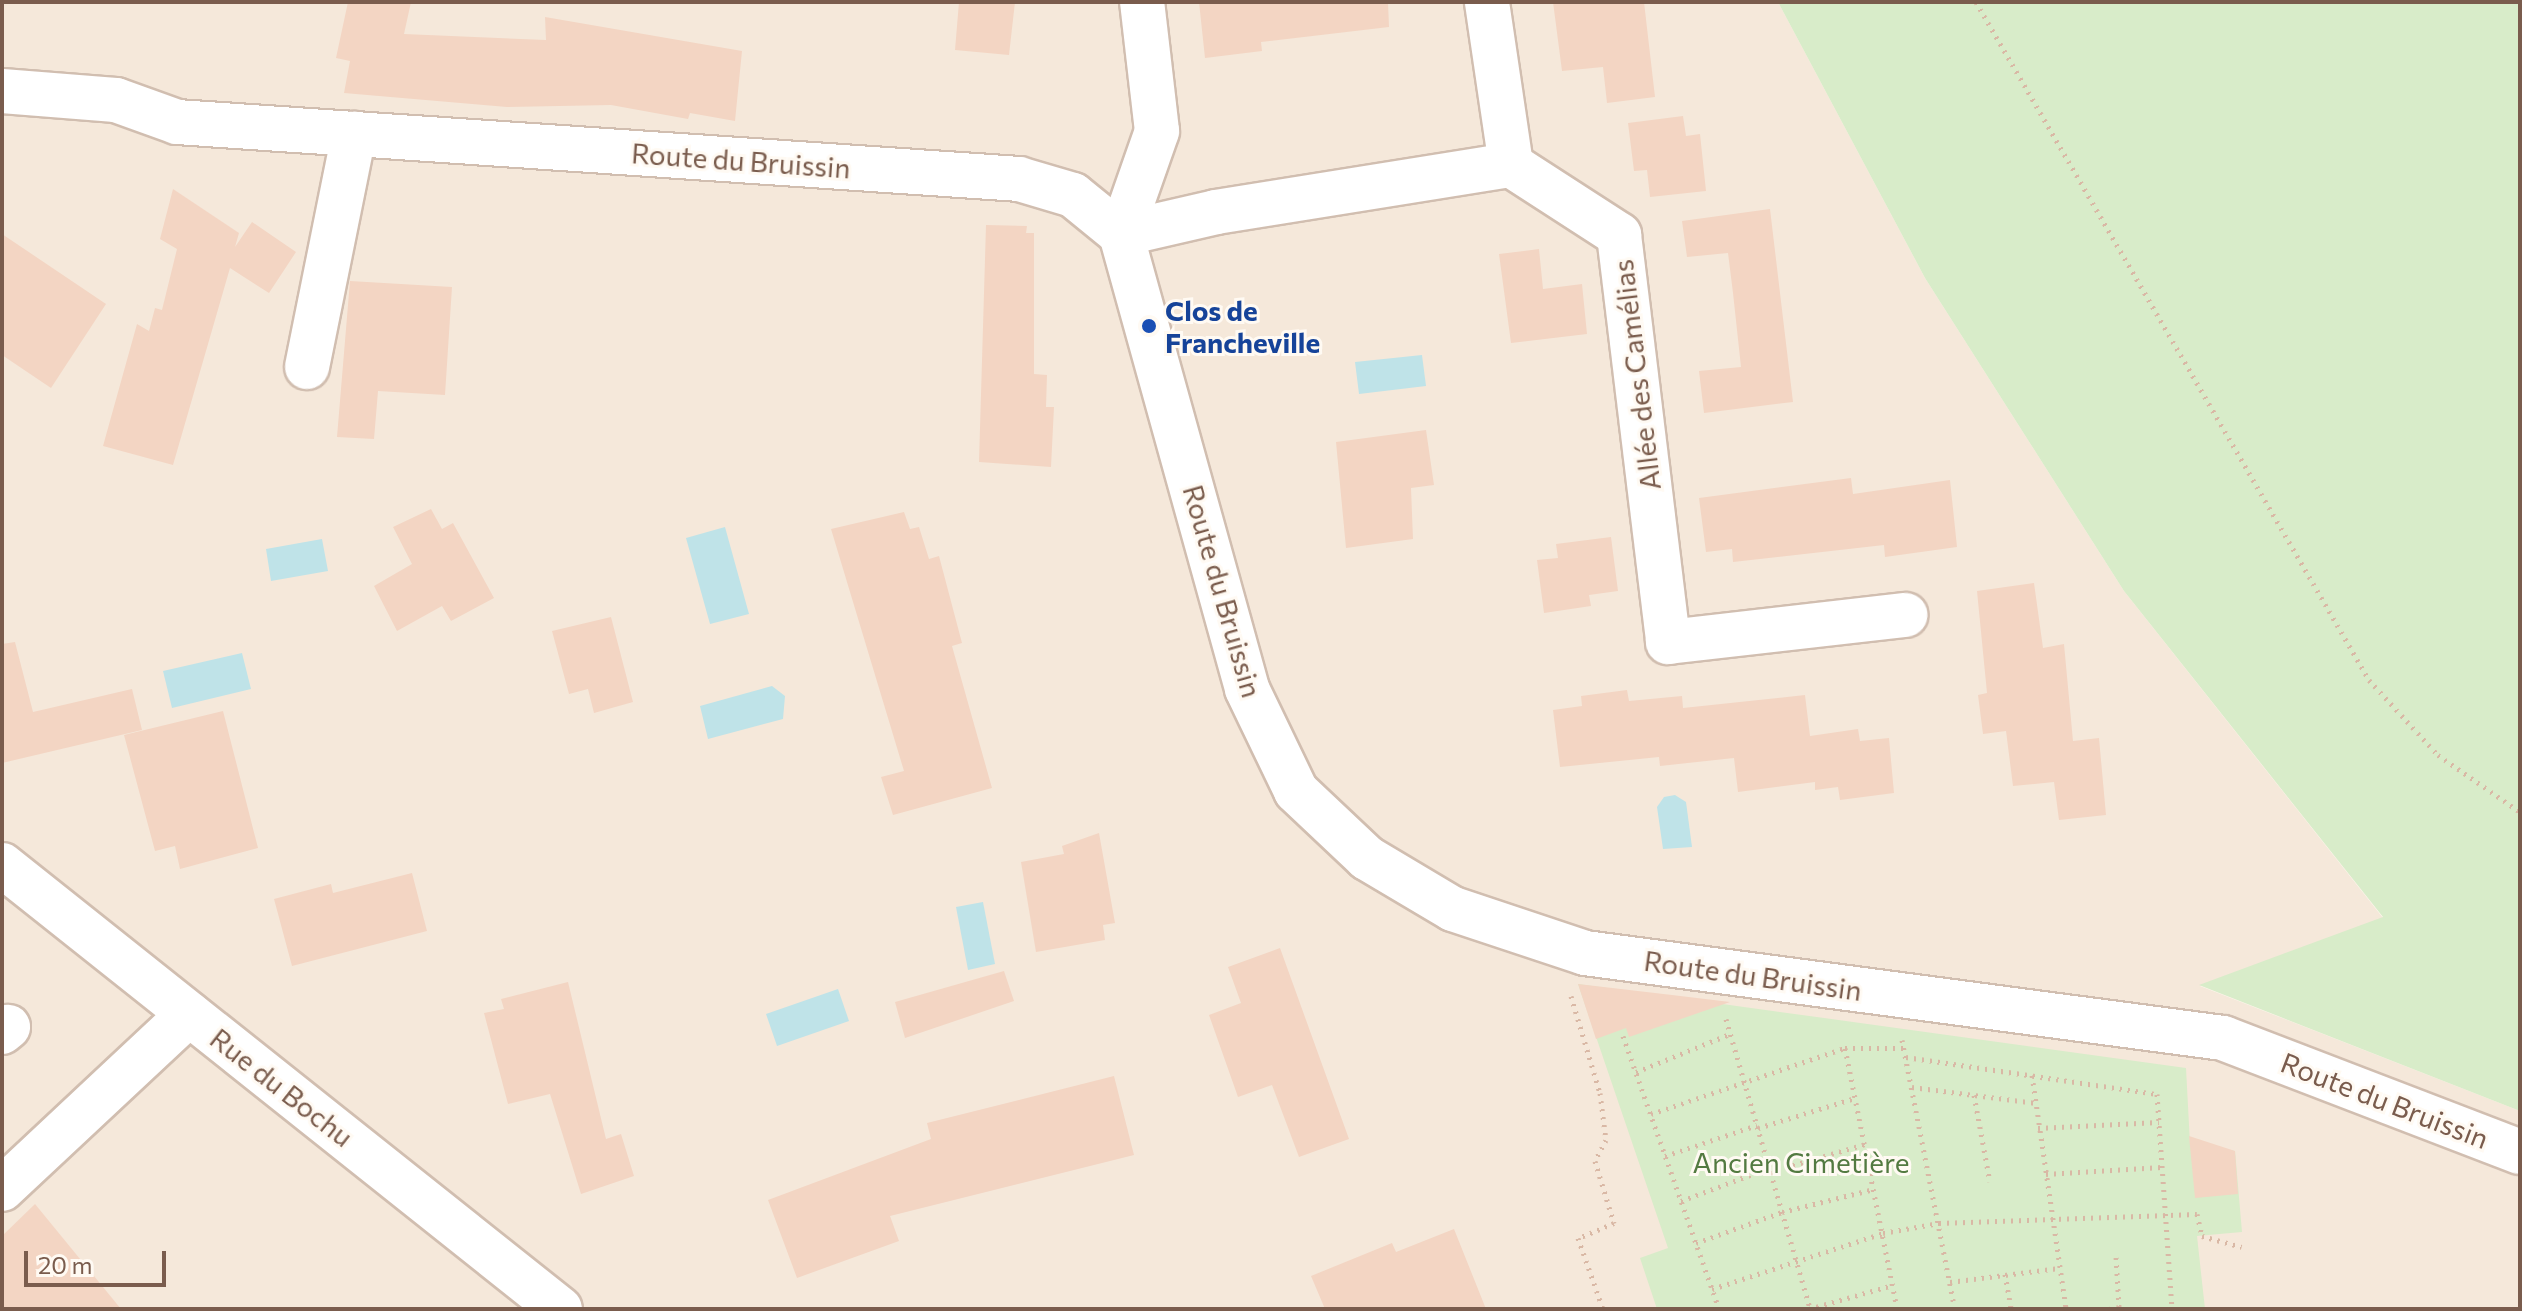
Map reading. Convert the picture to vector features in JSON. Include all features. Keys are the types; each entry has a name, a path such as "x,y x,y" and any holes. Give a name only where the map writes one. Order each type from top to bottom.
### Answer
{"street":[{"path":"1121,234 1157,131 1142,2"},
{"path":"1121,234 1216,212 1511,165 1487,2"},
{"name":"Route du Bruissin","path":"2,91 116,100 177,122 1019,179 1073,195 1121,234 1247,689 1296,791 1367,858 1453,909 1585,953 2223,1038 2520,1152"},
{"path":"307,367 354,134"},
{"name":"Allée des Camélias","path":"1511,165 1619,235 1668,642 1905,615"},
{"name":"Rue du Bochu","path":"2,865 560,1309"},
{"path":"2,1189 189,1014"}],"path":[{"path":"1976,2 2369,680 2438,755 2520,812"},
{"path":"1723,971 1722,1002 1730,1034 1809,1309 1893,1285"},
{"path":"1568,983 1600,1093 1606,1140 1595,1161 1614,1223 1578,1238 1603,1309"},
{"path":"1904,996 1899,1028 1955,1309"},
{"path":"1636,1072 1730,1034"},
{"path":"1623,1036 1719,1309"},
{"path":"1651,1114 1744,1079 1845,1048 1904,1048"},
{"path":"1845,1048 1897,1309"},
{"path":"1906,1057 2157,1094 2172,1309"},
{"path":"2032,1075 2066,1309"},
{"path":"1912,1087 2035,1103"},
{"path":"1974,1095 1990,1182"},
{"path":"1665,1156 1855,1098"},
{"path":"2038,1128 2159,1122"},
{"path":"1681,1201 1770,1170 1865,1144"},
{"path":"2046,1174 2162,1167"},
{"path":"1696,1243 1782,1212 1874,1189"},
{"path":"1712,1289 1883,1233 1939,1223 2197,1214 2202,1236 2242,1247"},
{"path":"2109,1309 2119,1307 2116,1257"},
{"path":"1950,1282 2059,1268"},
{"path":"2005,1274 2011,1309"}],"shaded area":[{"path":"2,2 1778,2 1925,278 2124,591 2383,918 2200,986 2520,1111 2520,1309 2,1309"}],"green space":[{"path":"1778,2 2520,2 2520,1111 2199,985 2383,917 2124,591 1925,278"},
{"name":"Ancien Cimetière","path":"1578,984 2186,1068 2190,1144 2235,1151 2242,1232 2197,1236 2205,1309 1657,1309 1640,1258 1668,1248"}],"water":[{"path":"1422,355 1426,386 1359,394 1355,362"},
{"path":"725,527 749,614 710,624 686,538"},
{"path":"322,539 328,571 271,581 266,549"},
{"path":"242,653 251,689 172,708 163,671"},
{"path":"772,686 785,696 783,719 708,739 700,706"},
{"path":"1675,795 1686,802 1692,847 1663,849 1657,807 1664,797"},
{"path":"983,902 995,964 968,970 956,907"},
{"path":"838,989 849,1021 777,1046 766,1014"}],"building":[{"path":"348,2 411,2 404,34 546,40 545,17 742,51 735,121 690,113 688,119 611,105 507,107 344,93 350,61 336,58"},
{"path":"959,2 1015,2 1009,55 955,50"},
{"path":"1199,2 1388,2 1389,27 1261,42 1262,51 1205,58"},
{"path":"1553,2 1644,2 1655,97 1607,103 1603,67 1562,71"},
{"path":"1683,116 1686,136 1700,134 1706,191 1650,197 1647,170 1634,171 1628,123"},
{"path":"173,189 239,233 235,247 252,222 296,252 269,293 230,268 173,465 103,446 137,324 149,331 155,308 162,310 177,249 160,239"},
{"path":"1770,209 1793,402 1704,413 1699,371 1741,367 1733,293 1728,253 1687,257 1682,221"},
{"path":"986,225 1027,226 1026,233 1034,233 1034,374 1047,375 1046,407 1054,407 1051,467 979,462"},
{"path":"2,234 106,304 51,388 2,355"},
{"path":"1539,249 1543,289 1582,284 1587,334 1511,343 1499,254"},
{"path":"350,281 452,287 445,395 378,391 374,439 337,437"},
{"path":"1426,430 1434,485 1411,488 1413,539 1346,548 1336,442"},
{"path":"1851,478 1853,494 1950,480 1957,547 1885,557 1884,545 1733,562 1732,549 1706,552 1699,498"},
{"path":"431,509 442,529 453,523 494,598 451,621 442,606 397,631 374,586 412,564 393,527"},
{"path":"904,512 910,529 919,527 929,559 939,556 962,643 952,646 992,788 893,815 881,777 904,771 831,529"},
{"path":"1611,537 1618,591 1589,595 1591,606 1544,613 1537,560 1558,558 1556,544"},
{"path":"2034,583 2043,648 2064,644 2073,741 2099,738 2106,815 2059,820 2054,782 2013,786 2006,731 1983,734 1978,695 1987,693 1977,591"},
{"path":"611,617 633,702 594,713 588,689 569,694 552,631"},
{"path":"15,642 33,712 132,689 142,730 2,763 2,644"},
{"path":"1627,690 1629,701 1682,696 1683,708 1805,695 1810,736 1858,729 1860,741 1889,738 1894,793 1840,800 1838,787 1815,790 1815,782 1738,792 1734,758 1660,766 1659,757 1560,767 1553,710 1582,706 1581,696"},
{"path":"223,711 258,848 180,869 175,846 155,851 124,735"},
{"path":"1099,833 1115,923 1103,925 1105,940 1036,952 1021,862 1064,854 1062,846"},
{"path":"412,873 427,931 292,966 274,899 331,884 333,893"},
{"path":"1280,948 1349,1139 1299,1157 1272,1085 1238,1097 1209,1015 1241,1003 1228,967"},
{"path":"1004,971 1014,1001 905,1038 895,1002"},
{"path":"568,982 606,1139 621,1134 634,1176 581,1194 550,1094 508,1104 484,1013 504,1009 501,999"},
{"path":"1578,984 1730,1002 1629,1037 1626,1028 1596,1039"},
{"path":"1114,1076 1134,1155 890,1216 899,1241 797,1278 768,1200 931,1139 927,1123"},
{"path":"2189,1136 2235,1151 2238,1194 2195,1198"},
{"path":"35,1204 121,1309 2,1309 2,1236"},
{"path":"1454,1229 1486,1309 1325,1309 1311,1276 1392,1243 1396,1252"}],"place":[{"name":"Clos de Francheville","path":"1149,326"}]}
